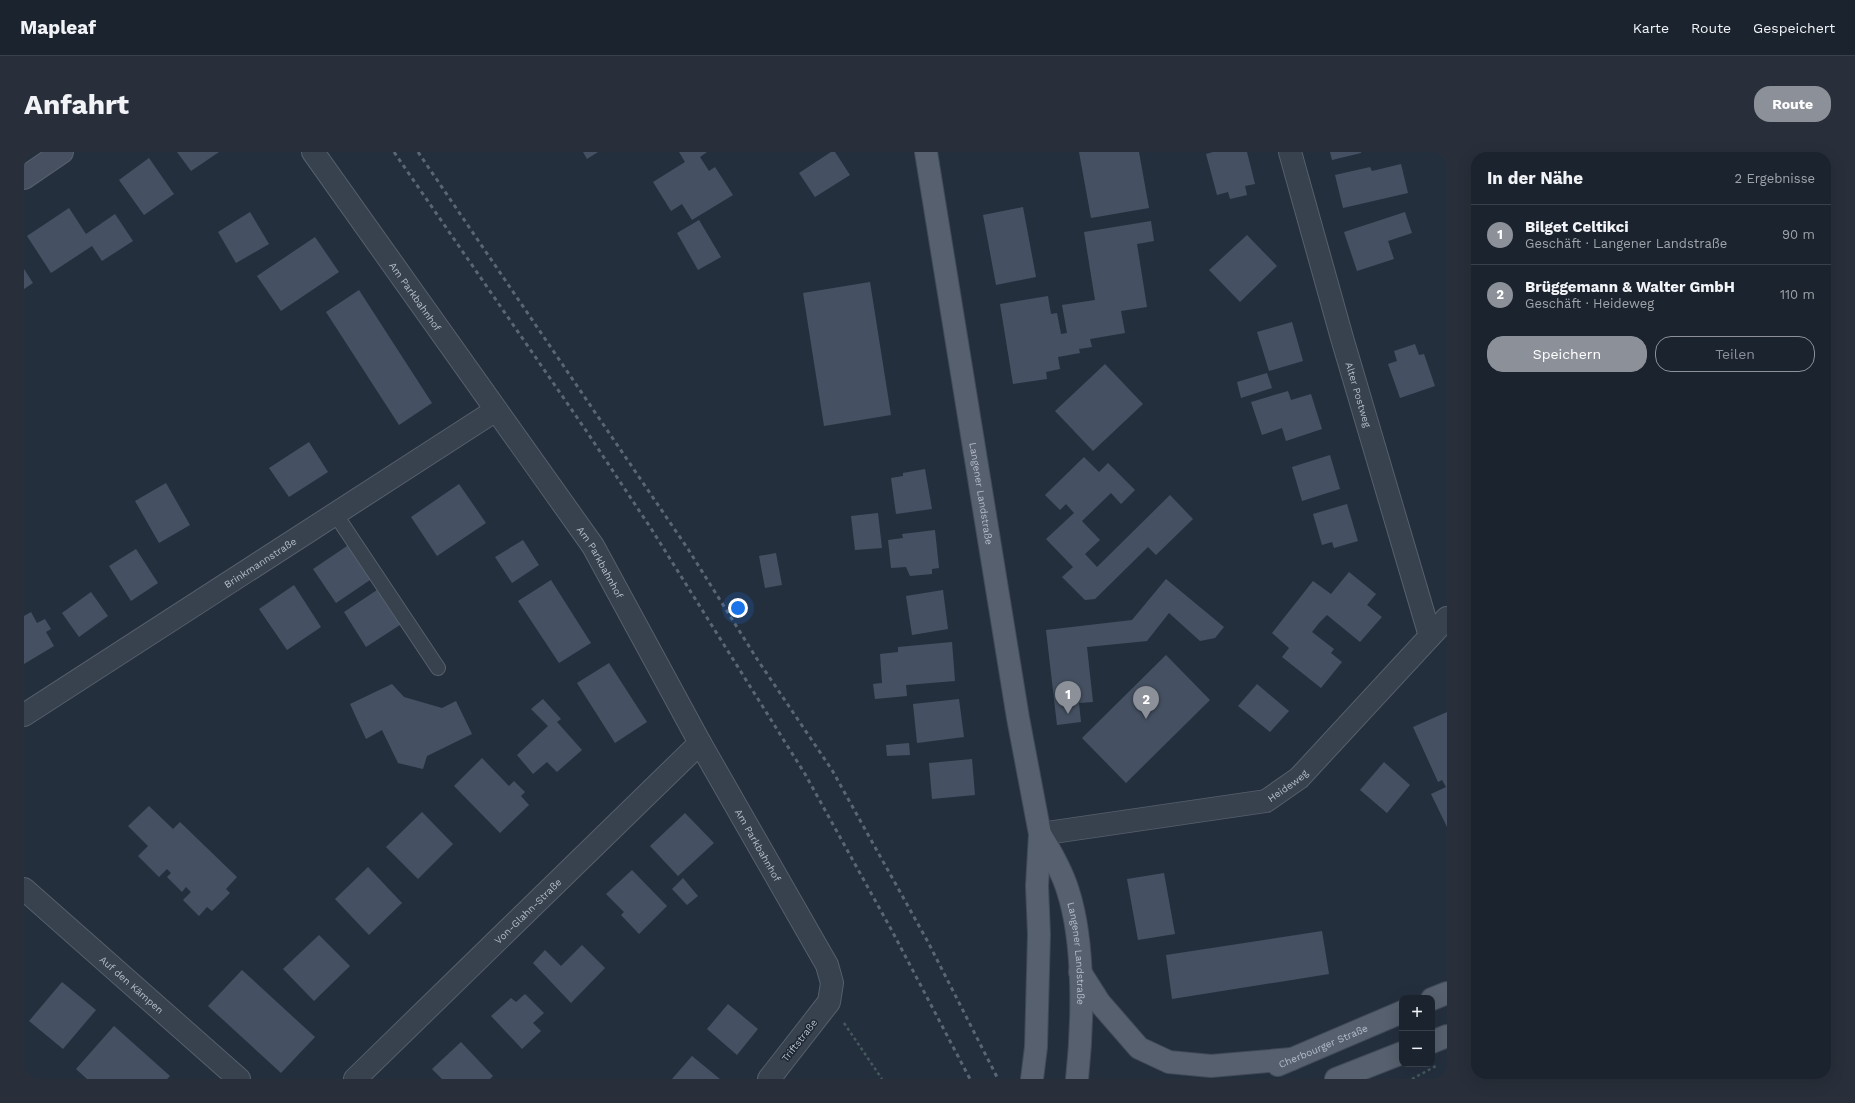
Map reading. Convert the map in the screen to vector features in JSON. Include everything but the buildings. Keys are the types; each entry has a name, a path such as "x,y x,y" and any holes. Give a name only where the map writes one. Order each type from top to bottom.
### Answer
{"main road":[{"name":"Langener Landstraße","path":"926,152 1017,710 1040,834 1036,886 1039,934 1036,1047 1032,1079"},
{"name":"Langener Landstraße","path":"1040,834 1055,860 1068,891 1076,924 1080,972 1080,1056 1077,1079"},
{"path":"1080,972 1099,1002 1139,1048 1169,1062 1211,1066 1292,1059"},
{"path":"1435,998 1447,993"},
{"name":"Cherbourger Straße","path":"1243,1079 1399,1013"},
{"path":"1435,1041 1447,1036"},
{"path":"1336,1079 1399,1054"}],"street":[{"path":"24,178 62,152"},
{"name":"Am Parkbahnhof","path":"313,152 594,546 700,743 827,965 832,983 829,1002"},
{"name":"Alter Postweg","path":"1290,152 1342,338 1430,636"},
{"name":"Brinkmannstraße","path":"24,715 336,515 496,410"},
{"name":"Heideweg","path":"1040,834 1266,801 1299,778 1447,618"},
{"name":"Von-Glahn-Straße","path":"355,1079 700,743"},
{"name":"Auf den Kämpen","path":"24,890 239,1079"},
{"name":"Triftstraße","path":"769,1079 829,1002"}],"lane":[{"path":"336,515 438,668"}],"path":[{"path":"829,1002 882,1079"},
{"path":"1412,1079 1432,1070"}],"railway":[{"path":"394,152 585,429 652,530 805,774 891,929 970,1079"},
{"path":"418,152 688,549 757,659 832,770 928,942 998,1079"}],"place":[{"name":"Bilget Celtikci","path":"1068,714"},
{"name":"Brüggemann & Walter GmbH","path":"1146,719"}]}
